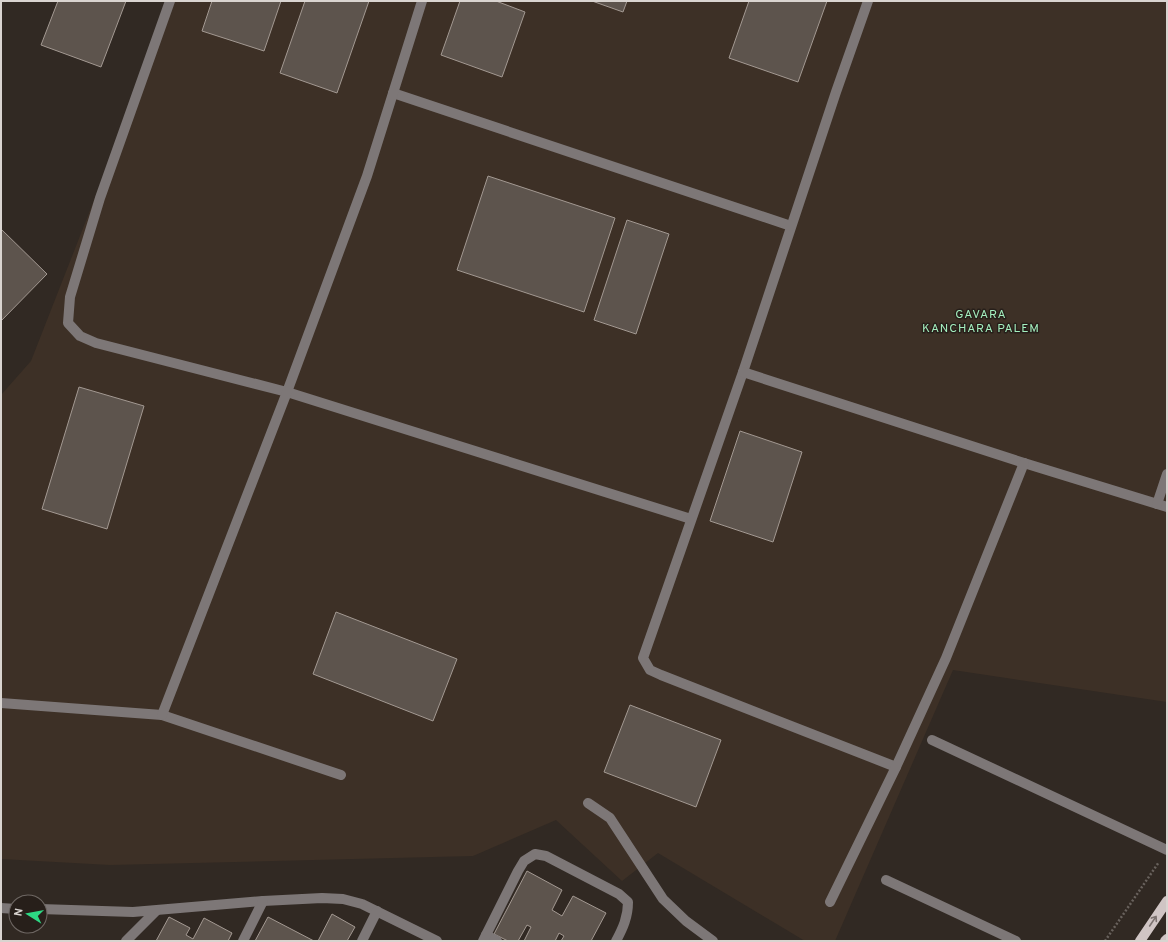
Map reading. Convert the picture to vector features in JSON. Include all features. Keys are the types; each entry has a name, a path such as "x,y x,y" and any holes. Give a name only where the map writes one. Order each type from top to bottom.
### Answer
{"main road":[{"path":"1140,941 1167,901"}],"street":[{"path":"170,1 100,198 70,297 68,323 80,336 96,343 287,392 691,520"},
{"path":"162,715 287,392 367,176 422,1"},
{"path":"868,1 836,92 743,372 643,658 650,670 661,675 896,767"},
{"path":"393,94 791,226"},
{"path":"743,372 1024,463 1167,507"},
{"path":"830,902 896,767 946,658 1024,463"},
{"path":"1157,504 1167,474"},
{"path":"1,703 162,715 341,775"},
{"path":"932,740 1167,850"},
{"path":"588,804 610,818 663,899 686,921 713,941"},
{"path":"497,941 485,938 518,871 524,861 535,854 546,856 613,890 628,902 626,921 616,941"},
{"path":"886,880 1016,941"},
{"path":"48,909 132,912 263,901 322,898 343,899 362,904 438,941"},
{"path":"243,941 263,901"},
{"path":"126,941 156,911"},
{"path":"362,941 377,911"}],"path":[{"path":"1106,941 1167,850"}],"shaded area":[{"path":"172,1 1167,1 1167,702 953,670 835,941 805,941 658,853 622,881 556,820 473,856 110,865 1,859 1,395 31,361"}],"building":[{"path":"58,1 126,1 101,67 41,45"},
{"path":"212,1 281,1 264,51 202,31"},
{"path":"305,1 369,1 337,93 280,73"},
{"path":"460,1 496,1 525,12 502,77 441,55"},
{"path":"592,1 627,1 623,12"},
{"path":"749,1 827,1 798,82 729,58"},
{"path":"488,176 615,218 584,312 457,270"},
{"path":"627,220 669,234 636,334 594,320"},
{"path":"1,229 47,274 1,321"},
{"path":"79,387 144,406 107,529 42,509"},
{"path":"740,431 802,452 773,542 710,521"},
{"path":"336,612 457,659 433,721 313,674"},
{"path":"630,705 721,740 696,807 604,772"},
{"path":"527,871 562,890 552,910 562,916 573,896 606,913 591,941 561,941 564,936 559,933 555,941 524,941 531,927 527,925 518,941 508,941 494,934"},
{"path":"332,914 355,927 347,941 318,941"},
{"path":"169,917 190,928 186,935 193,939 204,918 232,933 228,941 156,941"},
{"path":"268,917 314,941 255,941"}],"district":[{"name":"GAVARA KANCHARA PALEM","path":"981,322"}]}
